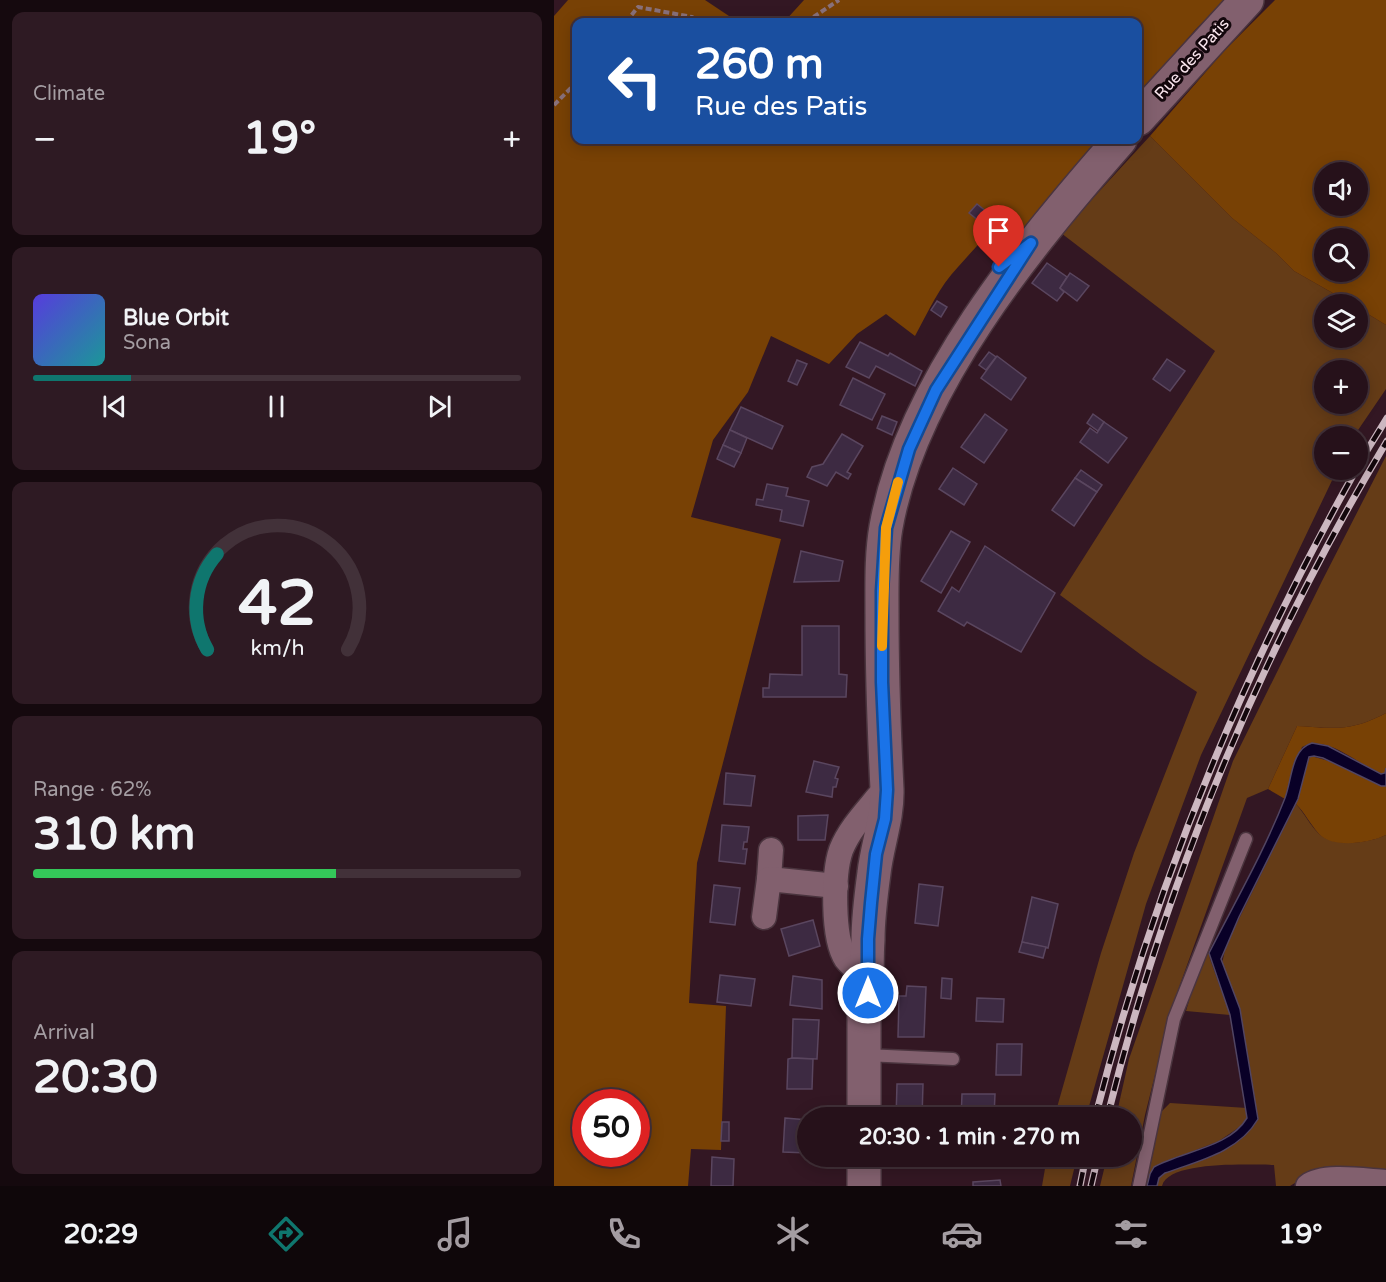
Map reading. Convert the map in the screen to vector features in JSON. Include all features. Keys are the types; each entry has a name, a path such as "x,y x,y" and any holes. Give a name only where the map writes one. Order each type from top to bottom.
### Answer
{"main road":[{"name":"Rue des Patis","path":"1142,115 1247,0"},
{"path":"864,1107 864,1016 869,986 868,939 874,871 886,805 882,602 886,528 909,449 936,390 1031,243 1117,144"},
{"path":"864,1016 854,946 861,861 878,797 884,756"},
{"path":"864,1167 864,1186"}],"street":[{"path":"856,969 845,958 837,926 836,886 841,851 851,829 878,797"},
{"path":"764,917 772,850"},
{"path":"769,879 836,886"},
{"path":"1308,1186 1314,1182 1327,1180 1386,1182"}],"lane":[{"path":"1139,1186 1174,1019 1246,839"},
{"path":"864,1055 953,1059"}],"path":[{"path":"812,18 839,0"},
{"path":"629,18 638,8 694,18"},
{"path":"554,105 572,87"}],"shaded area":[{"path":"568,0 705,0 732,18 572,18 572,144 1096,144 1018,234 999,220 945,283 915,336 886,314 857,334 829,364 771,336 748,392 713,440 691,517 781,539 697,863 689,1003 726,1006 721,1150 691,1149 688,1186 554,1186 554,16"},
{"path":"804,0 1225,0 1195,30 1142,91 1142,18 788,18"},
{"path":"1275,0 1386,0 1386,325 1368,314 1368,294 1334,294 1294,271 1276,253 1232,218 1150,136 1224,51"},
{"path":"1150,136 1232,218 1276,253 1294,271 1334,294 1314,294 1314,348 1368,348 1368,314 1386,325 1386,389 1361,426 1314,426 1314,480 1332,480 1201,755 1146,904 1089,1107 1057,1107 1101,953 1134,853 1197,692 1144,657 1060,595 1215,351 1061,233"},
{"path":"1386,456 1386,713 1352,726 1333,728 1297,726 1268,789 1247,798 1172,1007 1142,1130 1142,1107 1118,1107 1129,1059 1233,761"},
{"path":"1386,713 1387,768 1384,774 1333,748 1323,744 1312,744 1302,747 1285,799 1268,789 1297,726 1333,728 1352,726"},
{"path":"1312,743 1328,746 1381,774 1385,773 1386,768 1386,786 1381,786 1323,758 1309,757 1298,799 1239,917 1221,959 1240,1009 1258,1119 1240,1140 1229,1147 1217,1154 1165,1173 1159,1178 1157,1186 1147,1186 1154,1167 1229,1136 1247,1118 1230,1015 1209,953 1277,818 1296,758 1305,746"},
{"path":"1311,756 1336,763 1381,786 1386,786 1386,835 1361,842 1342,843 1325,839 1319,834 1296,804 1306,763"},
{"path":"1296,804 1319,834 1334,841 1362,842 1386,835 1386,1173 1323,1168 1290,1186 1276,1186 1274,1165 1212,1166 1179,1172 1168,1178 1162,1186 1157,1186 1159,1178 1165,1173 1217,1154 1240,1140 1258,1119 1240,1009 1222,964 1226,945"},
{"path":"1209,953 1230,1015 1186,1011 1201,960"},
{"path":"1170,1103 1247,1108 1247,1118 1241,1126 1219,1141 1158,1165 1150,1174 1147,1186 1141,1186 1159,1114"},
{"path":"1045,1167 1075,1167 1070,1186 1042,1186"},
{"path":"1105,1167 1135,1167 1131,1186 1100,1186"}],"building":[{"path":"977,204 987,212 979,221 969,213"},
{"path":"1047,263 1067,277 1060,288 1064,292 1057,301 1032,283"},
{"path":"1070,273 1089,286 1077,301 1060,288"},
{"path":"937,301 947,307 941,317 931,310"},
{"path":"860,342 888,356 890,353 922,371 915,386 876,366 869,378 846,367"},
{"path":"989,352 996,357 986,370 979,365"},
{"path":"997,356 1026,378 1011,400 981,378"},
{"path":"1167,359 1185,371 1170,391 1153,379"},
{"path":"797,360 807,364 797,385 788,381"},
{"path":"853,378 885,394 872,420 840,405"},
{"path":"741,407 783,426 772,449 730,430"},
{"path":"985,414 1007,430 984,463 961,447"},
{"path":"1093,414 1104,422 1098,431 1087,423"},
{"path":"882,416 897,422 892,435 877,428"},
{"path":"1104,422 1127,438 1108,463 1080,442 1090,428 1097,433"},
{"path":"730,430 747,438 741,453 723,445"},
{"path":"842,434 863,446 847,472 851,474 848,479 836,472 827,486 807,477 812,467 823,464"},
{"path":"723,445 741,453 734,467 717,459"},
{"path":"953,468 977,484 964,505 939,489"},
{"path":"1081,470 1102,485 1097,492 1075,478"},
{"path":"1075,478 1097,492 1074,526 1052,510"},
{"path":"767,484 788,488 786,496 809,501 803,526 780,521 782,510 756,505 757,499 763,500"},
{"path":"951,531 970,542 941,593 921,581"},
{"path":"985,546 1055,593 1021,652 967,622 964,626 938,611 952,587 959,592"},
{"path":"801,551 843,561 839,581 794,582"},
{"path":"802,626 839,626 839,674 847,675 846,697 763,697 763,688 769,688 770,674 802,675"},
{"path":"814,761 839,767 832,797 806,792"},
{"path":"726,773 755,776 751,806 724,804"},
{"path":"828,815 825,840 798,840 798,816"},
{"path":"722,825 749,827 747,842 744,842 743,849 747,849 745,864 719,861"},
{"path":"919,884 943,887 938,926 915,923"},
{"path":"714,885 740,888 735,925 710,922"},
{"path":"1032,897 1058,904 1048,948 1022,942"},
{"path":"813,920 820,946 789,956 781,929"},
{"path":"1022,942 1046,947 1043,958 1019,952"},
{"path":"720,975 755,979 751,1006 717,1002"},
{"path":"793,976 822,980 822,1009 790,1005"},
{"path":"942,978 952,979 951,999 941,998"},
{"path":"907,986 926,987 924,1037 898,1037 899,996 906,996"},
{"path":"977,998 1004,999 1003,1022 976,1021"},
{"path":"793,1019 819,1020 817,1059 792,1058"},
{"path":"997,1044 1022,1044 1021,1075 996,1075"},
{"path":"788,1059 813,1059 812,1089 787,1089"},
{"path":"897,1084 923,1084 922,1107 896,1107"},
{"path":"962,1094 995,1094 994,1107 961,1107"},
{"path":"785,1118 797,1119 797,1153 783,1152"},
{"path":"722,1122 729,1122 729,1141 721,1141"},
{"path":"712,1157 734,1159 733,1186 711,1186"},
{"path":"1000,1180 1001,1186 973,1186 973,1182"}],"railway":[{"path":"1368,449 1387,418"},
{"path":"1110,1107 1158,941 1188,855 1222,769 1298,602 1387,441"},
{"path":"1098,1107 1144,949 1204,785 1275,625 1351,480"},
{"path":"1080,1186 1084,1167"},
{"path":"1091,1186 1095,1167"}],"slow traffic":[{"path":"882,646 886,528 898,482"}],"route":[{"path":"868,993 871,903 876,854 885,819 887,790 882,682 882,591 886,528 909,449 936,390 1031,243 999,267"}]}
